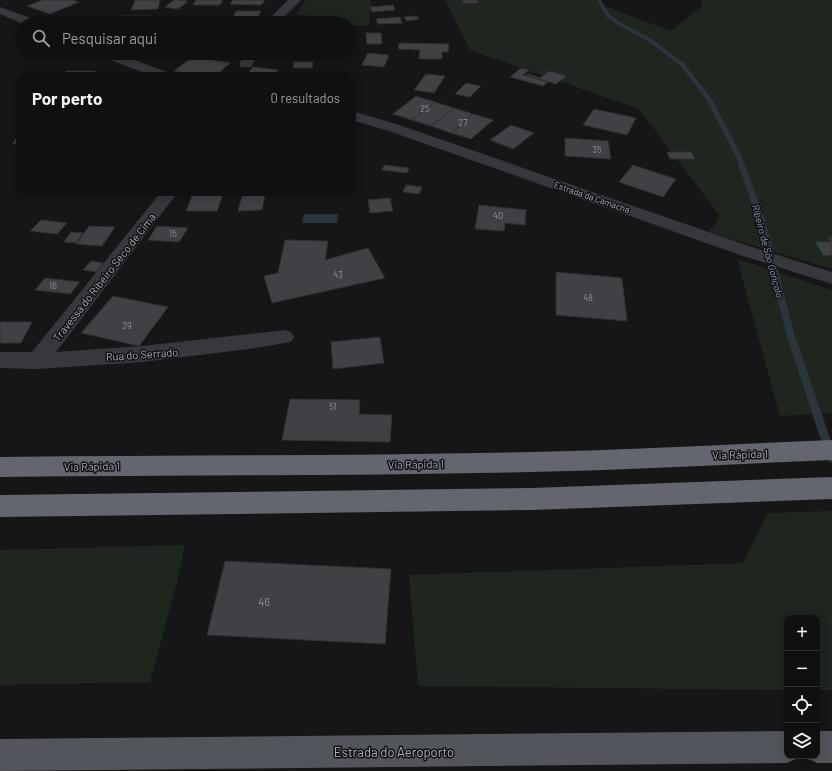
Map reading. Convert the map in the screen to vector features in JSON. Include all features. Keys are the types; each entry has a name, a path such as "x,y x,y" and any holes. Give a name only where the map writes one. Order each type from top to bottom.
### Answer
{"highway":[{"name":"Via Rápida 1","path":"0,467 182,465 287,466 534,462 832,450"},
{"path":"0,506 532,499 832,488"}],"main road":[{"name":"Estrada do Aeroporto","path":"0,755 784,747"},
{"path":"820,747 832,747"}],"street":[{"path":"278,16 295,0"},
{"path":"3,5 21,16"},
{"path":"122,60 153,72"},
{"path":"121,72 135,65"},
{"name":"Estrada da Camacha","path":"356,116 394,128 749,252 832,278"},
{"name":"Travessa do Ribeiro Seco de Cima","path":"37,361 167,196"},
{"name":"Rua do Serrado","path":"0,360 37,361 174,352 284,337"}],"shaded area":[{"path":"306,0 371,0 369,25 356,26 356,16 296,15"},
{"path":"445,0 601,0 602,5 671,31 702,6 701,0 832,0 832,269 709,232 720,216 639,109 470,50"},
{"path":"304,214 338,214 337,223 302,223"},
{"path":"737,259 832,290 832,413 780,416"},
{"path":"832,511 832,690 820,690 820,615 784,615 784,690 418,686 409,575 743,563 768,513"},
{"path":"185,545 177,582 150,682 0,685 0,550"}],"building":[{"path":"43,0 72,0 79,2 50,14 27,6"},
{"path":"135,0 160,0 158,9 131,10"},
{"path":"174,0 188,1 178,9 165,7"},
{"path":"196,0 223,0 220,5 193,5"},
{"path":"233,0 265,0 261,5 230,4"},
{"path":"463,0 478,0 478,3 462,3"},
{"path":"393,5 395,10 372,12 370,7"},
{"path":"236,11 261,11 258,16 233,16"},
{"path":"416,16 419,19 407,21 404,17"},
{"path":"400,17 402,23 378,24 376,19"},
{"path":"366,33 381,33 382,44 367,44"},
{"path":"399,43 449,44 448,52 442,52 442,59 419,59 420,50 398,49"},
{"path":"368,53 389,55 384,67 362,65"},
{"path":"188,60 211,60 230,63 220,72 174,71"},
{"path":"294,62 313,62 312,68 293,68"},
{"path":"253,67 278,70 276,72 249,72"},
{"path":"521,68 529,70 523,75 548,82 543,86 510,77"},
{"path":"66,71 95,71 94,72 65,72"},
{"path":"549,71 566,76 556,84 526,75 528,74 540,78"},
{"path":"426,74 445,76 434,93 414,90"},
{"path":"466,83 481,86 470,97 455,94"},
{"path":"416,96 435,102 412,120 393,114"},
{"path":"435,102 454,108 431,126 412,120"},
{"path":"454,108 473,114 451,133 431,126"},
{"path":"594,109 636,118 627,135 583,125"},
{"path":"473,114 493,120 471,139 451,133"},
{"path":"511,125 534,133 513,149 490,140"},
{"path":"16,138 16,144 12,144"},
{"path":"565,138 608,141 611,159 565,156"},
{"path":"667,152 691,152 695,159 670,159"},
{"path":"384,165 409,168 407,173 382,170"},
{"path":"633,165 676,179 663,197 619,182"},
{"path":"406,185 422,187 419,194 403,192"},
{"path":"192,196 222,196 217,211 186,211"},
{"path":"242,196 265,196 262,210 238,211"},
{"path":"390,198 393,211 370,213 368,200"},
{"path":"479,205 526,210 525,225 505,223 504,231 475,229"},
{"path":"41,220 67,223 57,234 30,231"},
{"path":"89,226 115,227 102,246 76,244"},
{"path":"157,226 188,228 179,242 148,240"},
{"path":"71,232 83,233 76,243 64,242"},
{"path":"828,237 832,237 832,255 824,256 815,242 831,242"},
{"path":"285,240 328,241 325,260 368,248 385,278 272,303 264,276 278,273"},
{"path":"91,261 103,263 96,272 83,270"},
{"path":"556,272 622,278 627,321 556,315"},
{"path":"45,278 80,282 70,294 35,290"},
{"path":"113,296 168,307 139,346 81,333"},
{"path":"0,322 32,322 21,343 0,343"},
{"path":"380,337 384,363 333,369 331,342"},
{"path":"290,399 360,400 359,414 392,415 390,442 282,440"},
{"path":"225,561 391,569 385,644 207,635"}],"waterway":[{"name":"Ribeiro de São Gonçalo","path":"599,0 608,16 648,39 682,64 709,99 738,155 761,219 790,333 832,459"}]}
